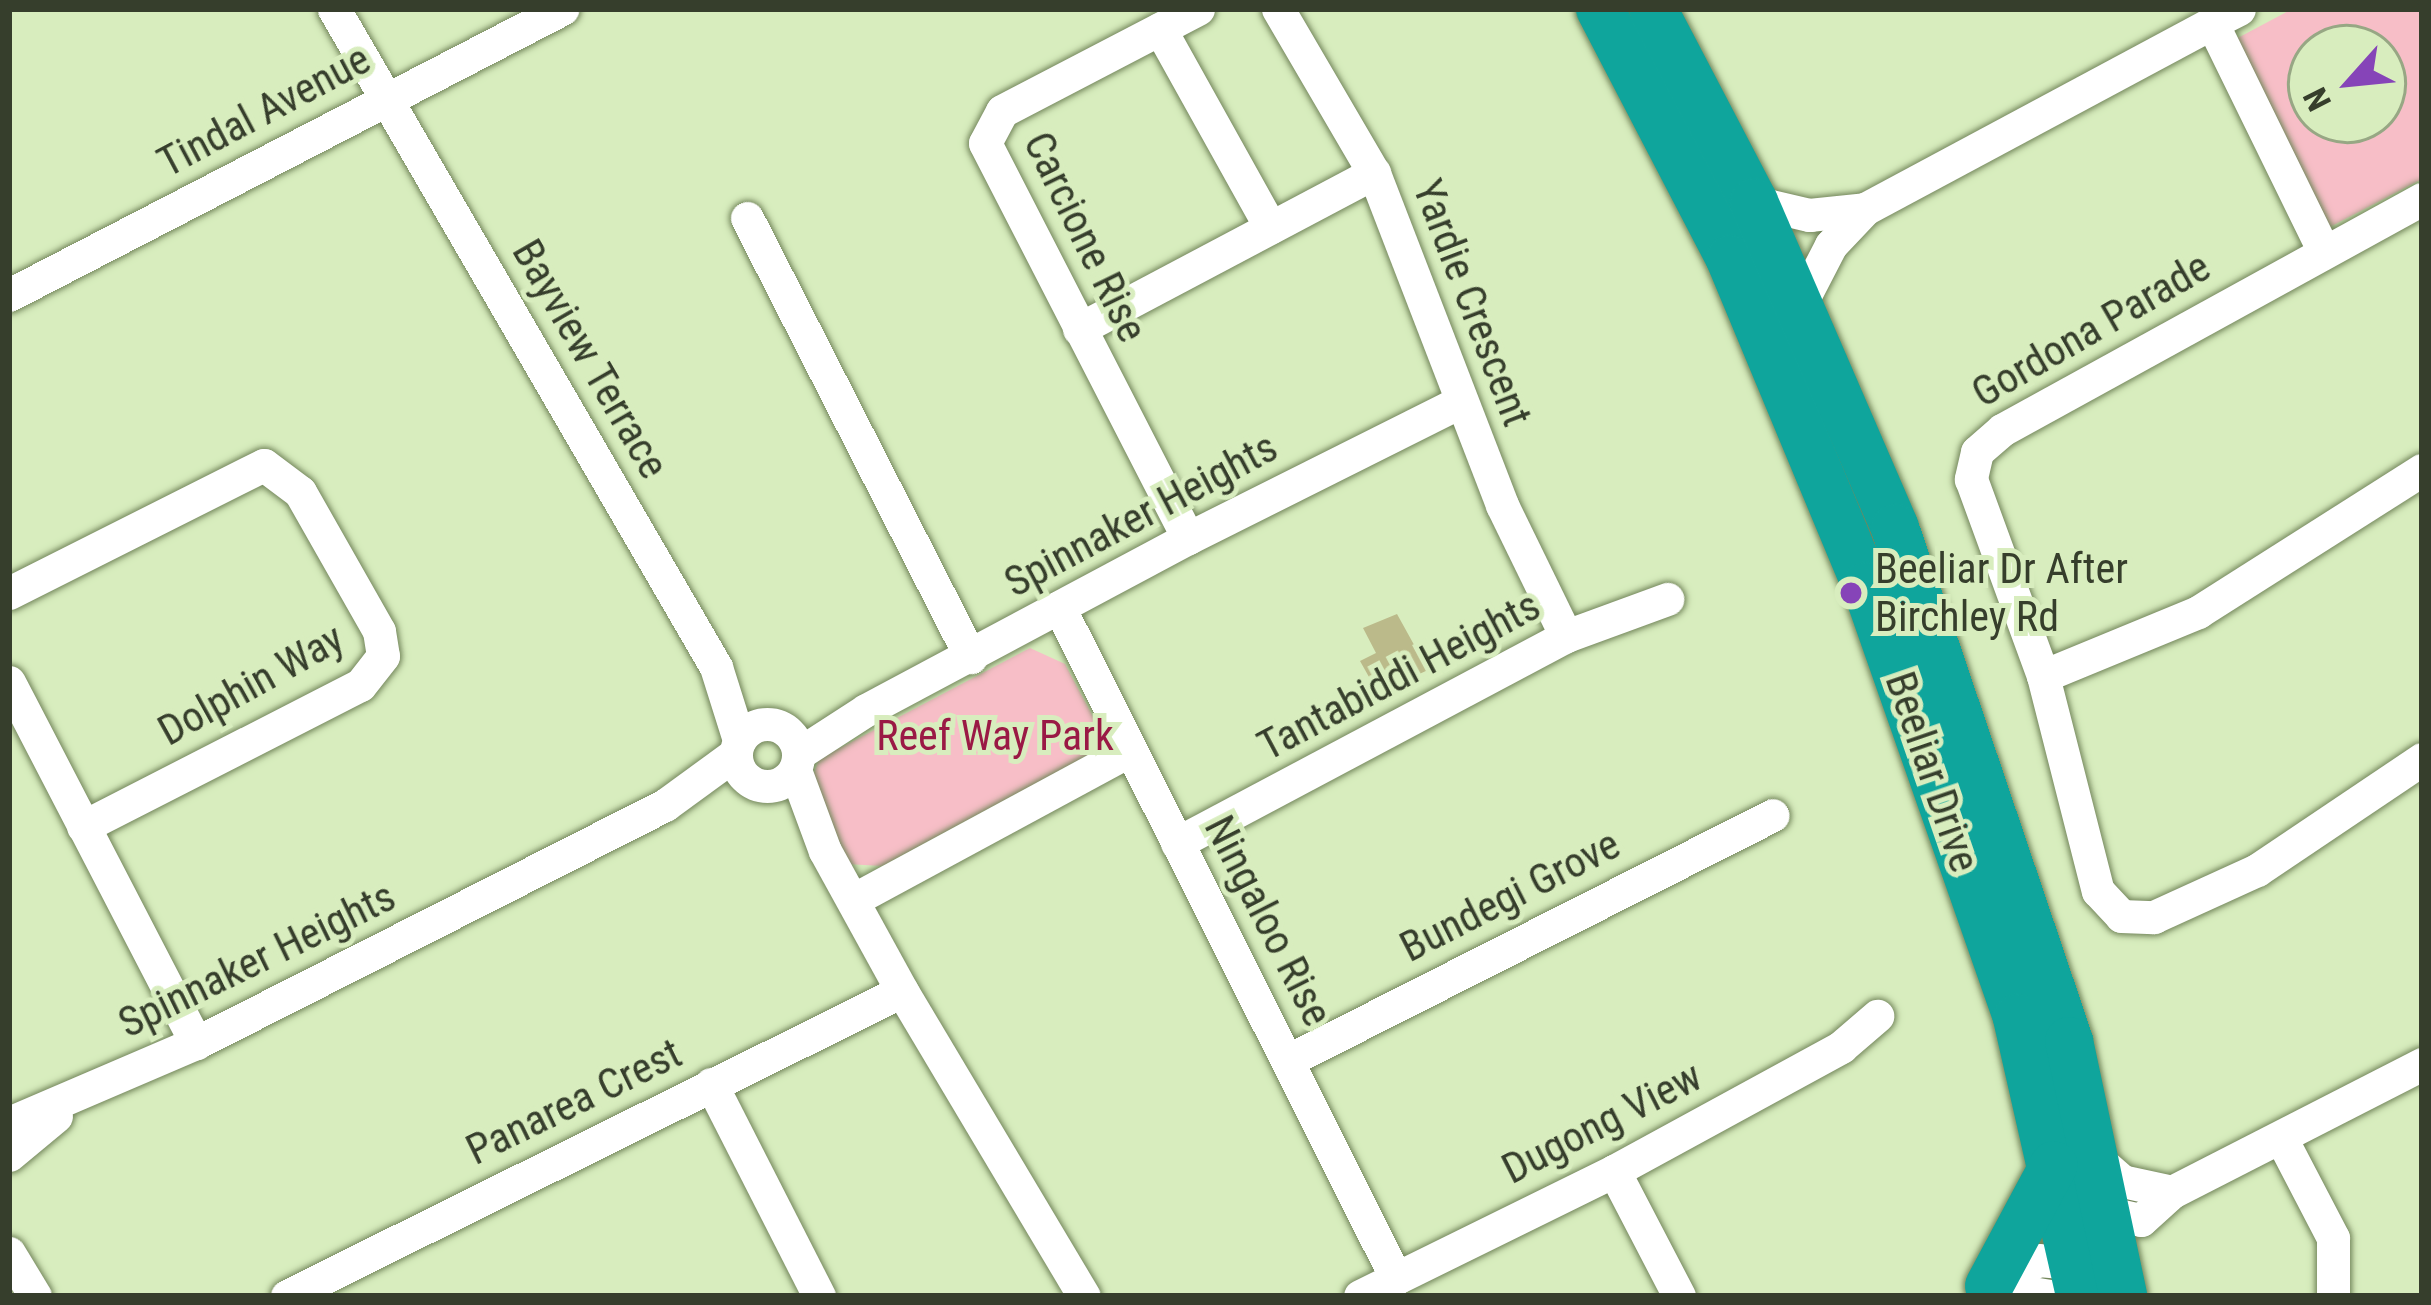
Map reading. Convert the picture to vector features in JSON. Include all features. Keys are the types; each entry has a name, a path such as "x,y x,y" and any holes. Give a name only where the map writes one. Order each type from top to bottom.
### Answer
{"highway":[{"name":"Beeliar Drive","path":"1600,9 1730,259 1814,449 2034,1077 2071,1173 2108,1218 2123,1296"},
{"name":"Beeliar Drive","path":"1653,9 1801,303 1895,528 2007,849 2069,1041 2078,1288"},
{"path":"2007,849 1990,854 1988,863 2038,1037 2034,1077"},
{"path":"1980,1291 2071,1173"}],"street":[{"name":"Bayview Terrace","path":"334,9 902,991 1084,1296"},
{"name":"Tindal Avenue","path":"9,295 562,9"},
{"name":"Carcione Rise","path":"1188,538 988,157 987,131 1002,111 1198,9"},
{"name":"Yardie Crescent","path":"1278,9 1374,173 1460,402 1566,636"},
{"path":"1801,303 1831,245 1865,209 2226,16 2323,250"},
{"path":"1160,29 1270,226"},
{"path":"1078,329 1374,173"},
{"name":"Gordona Parade","path":"2422,199 2002,430 1977,452 1977,504 2043,676 2098,891 2108,907 2136,920 2257,870 2422,759"},
{"path":"1754,202 1809,215 1865,209"},
{"path":"747,218 970,657"},
{"name":"Spinnaker Heights","path":"9,1123 196,1043 767,755 866,710 1188,538 1460,402"},
{"name":"Dolphin Way","path":"9,592 265,465 300,492 379,631 383,656 360,685 82,827"},
{"path":"2043,676 2198,611 2422,470"},
{"name":"Tantabiddi Heights","path":"1177,843 1566,636 1667,599"},
{"name":"Ningaloo Rise","path":"1059,607 1396,1277"},
{"path":"9,682 196,1043"},
{"path":"853,900 1130,750"},
{"name":"Bundegi Grove","path":"1289,1060 1773,814"},
{"name":"Panarea Crest","path":"287,1296 902,991"},
{"name":"Dugong View","path":"1360,1296 1614,1171 1841,1047 1877,1016"},
{"path":"2108,1218 2141,1220 2172,1192 2422,1064"},
{"path":"711,1084 819,1296"},
{"name":"Spinnaker Heights","path":"9,1155 81,1096"},
{"path":"2281,1138 2332,1238 2333,1296"},
{"path":"1614,1171 1678,1296"},
{"path":"2071,1173 2172,1192"},
{"path":"9,1229 14,1259 35,1296"},
{"path":"1980,1291 2025,1263 2078,1288"}],"green space":[{"path":"2292,9 2422,9 2422,179 2328,228 2232,41"},
{"name":"Reef Way Park","path":"1030,648 1065,664 1098,726 1091,754 882,866 846,864 808,791 819,759"}],"building":[{"path":"1397,614 1428,670 1378,693 1360,661 1376,653 1363,628"}],"place":[{"name":"Beeliar Dr After Birchley Rd","path":"1851,593"}]}
